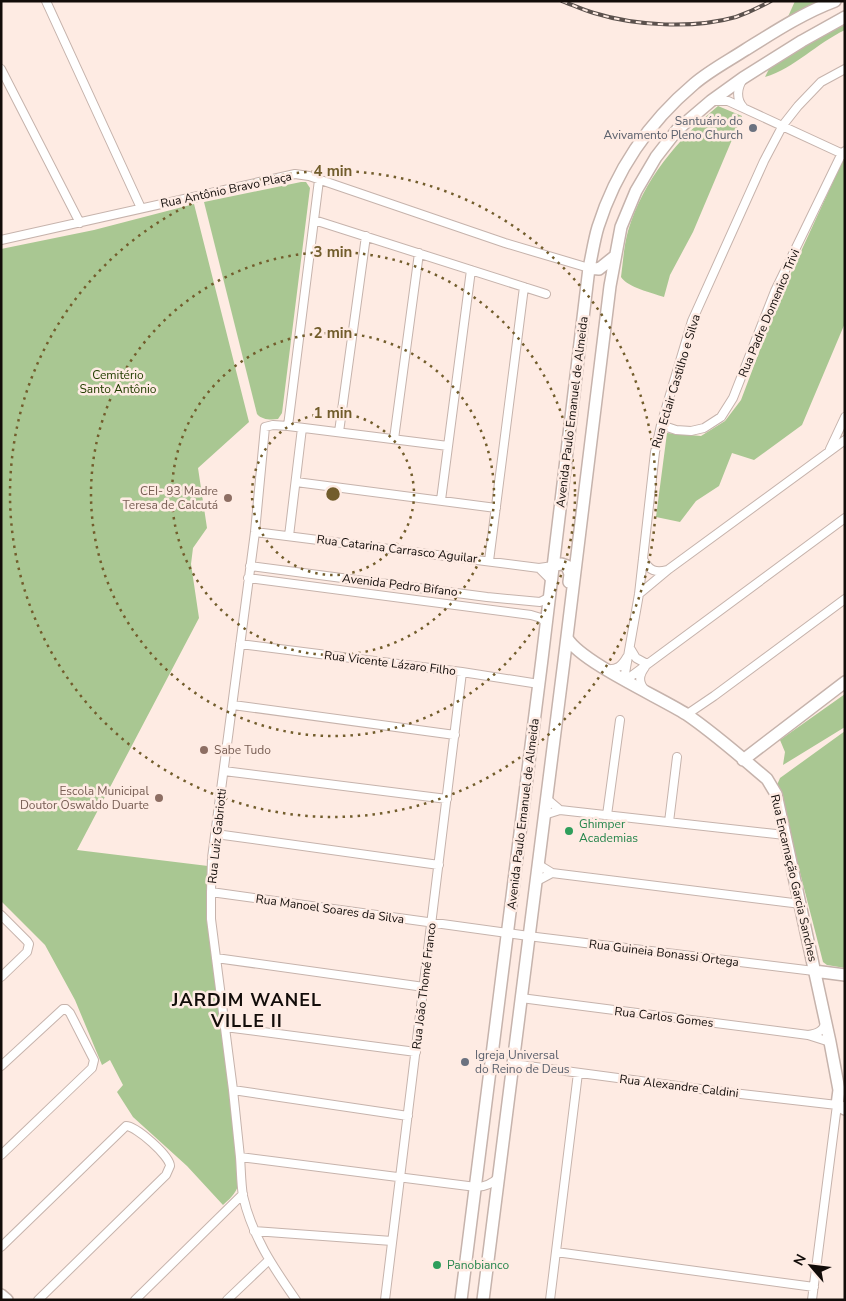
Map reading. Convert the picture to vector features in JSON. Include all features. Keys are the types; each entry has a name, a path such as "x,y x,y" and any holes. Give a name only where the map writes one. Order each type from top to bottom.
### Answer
{"main road":[{"name":"Avenida Paulo Emanuel de Almeida","path":"462,1300 589,268 597,229 609,196 627,159 667,108 695,82 778,29 835,1"},
{"name":"Avenida Paulo Emanuel de Almeida","path":"483,1300 614,257 621,227 636,191 656,157 677,130 711,101 743,78 845,17"},
{"path":"589,268 599,269 614,257"},
{"path":"553,566 564,564 569,570 566,603 568,623"},
{"name":"Rua Encarnação Garcia Sanches","path":"567,638 586,656 690,717 767,779 776,794 826,1021 841,1107"},
{"path":"564,664 566,659 572,655 586,656"},
{"path":"743,760 845,682"},
{"path":"761,745 758,752 758,762 767,779"},
{"name":"Rua Guineia Bonassi Ortega","path":"814,971 842,975"},
{"name":"Rua Guineia Bonassi Ortega","path":"818,990 826,978 842,975"},
{"path":"1,1295 7,1300"}],"street":[{"path":"46,1 141,208"},
{"path":"1,69 80,223"},
{"name":"Rua Eclair Castilho e Silva","path":"625,679 639,594 654,452 660,424 692,321 760,170 783,126 798,106 821,82 845,69"},
{"path":"743,78 738,96 740,104 745,109"},
{"path":"711,101 725,100 844,153"},
{"name":"Rua Padre Domenico Trivi","path":"660,424 676,430 692,431 704,428 721,417 733,398 776,291 844,153"},
{"name":"Rua Antônio Bravo Plaça","path":"1,240 295,174 309,176 505,243 589,268"},
{"path":"319,180 288,426 448,446"},
{"path":"314,220 546,294"},
{"path":"339,432 366,236"},
{"path":"394,439 419,253"},
{"path":"441,500 471,270"},
{"path":"489,561 524,287"},
{"path":"828,452 845,417"},
{"name":"Rua Luiz Gabriotti","path":"288,426 273,425 265,427 255,532 216,834 211,892 211,919 233,1090 243,1194 254,1231 269,1260 296,1300"},
{"path":"289,536 302,428"},
{"path":"639,594 669,569 828,452 843,445 838,437 840,429"},
{"path":"296,482 496,508"},
{"path":"625,679 845,518"},
{"name":"Rua Catarina Carrasco Aguilar","path":"255,532 538,568 553,566"},
{"path":"643,559 649,567 657,572"},
{"name":"Avenida Pedro Bifano","path":"250,566 488,597 540,602 550,597"},
{"path":"538,568 551,580"},
{"path":"651,585 644,585 641,577 669,569"},
{"name":"Avenida Pedro Bifano","path":"248,578 531,615 541,618 546,623"},
{"path":"486,609 488,597"},
{"path":"690,717 714,696 845,599"},
{"name":"Rua Vicente Lázaro Filho","path":"240,644 462,672 539,684"},
{"path":"630,648 636,658 648,664"},
{"name":"Rua Eclair Castilho e Silva","path":"607,669 613,670 618,668 626,659 630,648"},
{"path":"646,692 640,682 642,672 648,664"},
{"name":"Rua João Thomé Franco","path":"385,1300 462,672"},
{"path":"690,717 714,696"},
{"path":"232,705 455,735"},
{"path":"700,710 699,722 703,728"},
{"path":"607,815 620,720"},
{"path":"669,822 677,757"},
{"path":"224,771 447,799"},
{"path":"547,799 560,810"},
{"path":"544,815 560,810 785,835"},
{"path":"216,834 439,865"},
{"path":"539,865 552,873 801,904"},
{"path":"537,881 552,873"},
{"name":"Rua Manoel Soares da Silva","path":"211,892 508,933"},
{"path":"1,915 29,944 27,952 1,977"},
{"path":"508,933 530,936"},
{"name":"Rua Guineia Bonassi Ortega","path":"530,936 814,971"},
{"path":"798,969 807,962 810,950"},
{"path":"216,958 424,987"},
{"name":"Rua Carlos Gomes","path":"521,998 808,1035 830,1042"},
{"path":"1,1066 59,1010 66,1009 94,1058 94,1065 1,1155"},
{"path":"808,1035 819,1032 825,1026 826,1021"},
{"path":"225,1026 416,1052"},
{"name":"Rua Alexandre Caldini","path":"513,1064 841,1107"},
{"path":"550,1300 578,1073"},
{"path":"233,1090 408,1116"},
{"path":"812,1300 841,1107"},
{"path":"1,1248 122,1128 129,1126 136,1129 168,1158 170,1166 166,1175 38,1300"},
{"path":"240,1157 476,1187 486,1186 499,1178"},
{"path":"135,1300 243,1194"},
{"path":"254,1231 392,1242"},
{"path":"556,1252 814,1287"},
{"path":"227,1300 269,1260"}],"green space":[{"path":"795,1 823,1 787,19"},
{"path":"845,24 845,30 786,68 765,77 769,69 828,32"},
{"path":"718,106 742,116 693,232 670,275 664,297 634,287 621,277 628,231 643,194 676,147"},
{"path":"843,160 845,160 845,323 802,425 754,460 732,453 719,486 696,501 680,522 656,517 667,433 701,436 725,421 741,400 780,297"},
{"path":"306,182 310,188 282,413 278,419 267,419 257,414 204,202"},
{"name":"Cemitério Santo Antônio","path":"194,204 249,422 198,468 207,528 193,548 191,564 199,618 77,850 208,866 206,910 240,1180 234,1194 223,1205 187,1166 133,1117 117,1092 123,1085 110,1060 102,1065 75,1000 45,945 1,901 1,249 94,230"},
{"path":"845,694 845,727 783,765 785,752 780,740"},
{"path":"845,731 845,968 827,965 823,962 777,785 780,778"}],"railway":[{"path":"562,1 590,12 610,17 628,21 665,24 720,21 754,10 771,1"}],"place":[{"name":"Santuário do Avivamento Pleno Church","path":"753,128"},
{"name":"CEI- 93 Madre Teresa de Calcutá","path":"228,498"},
{"name":"Sabe Tudo","path":"204,750"},
{"name":"Escola Municipal Doutor Oswaldo Duarte","path":"159,798"},
{"name":"Ghimper Academias","path":"569,831"},
{"name":"Igreja Universal do Reino de Deus","path":"465,1062"},
{"name":"Panobianco","path":"437,1265"}],"district":[{"name":"JARDIM WANEL VILLE II","path":"247,1010"}]}
